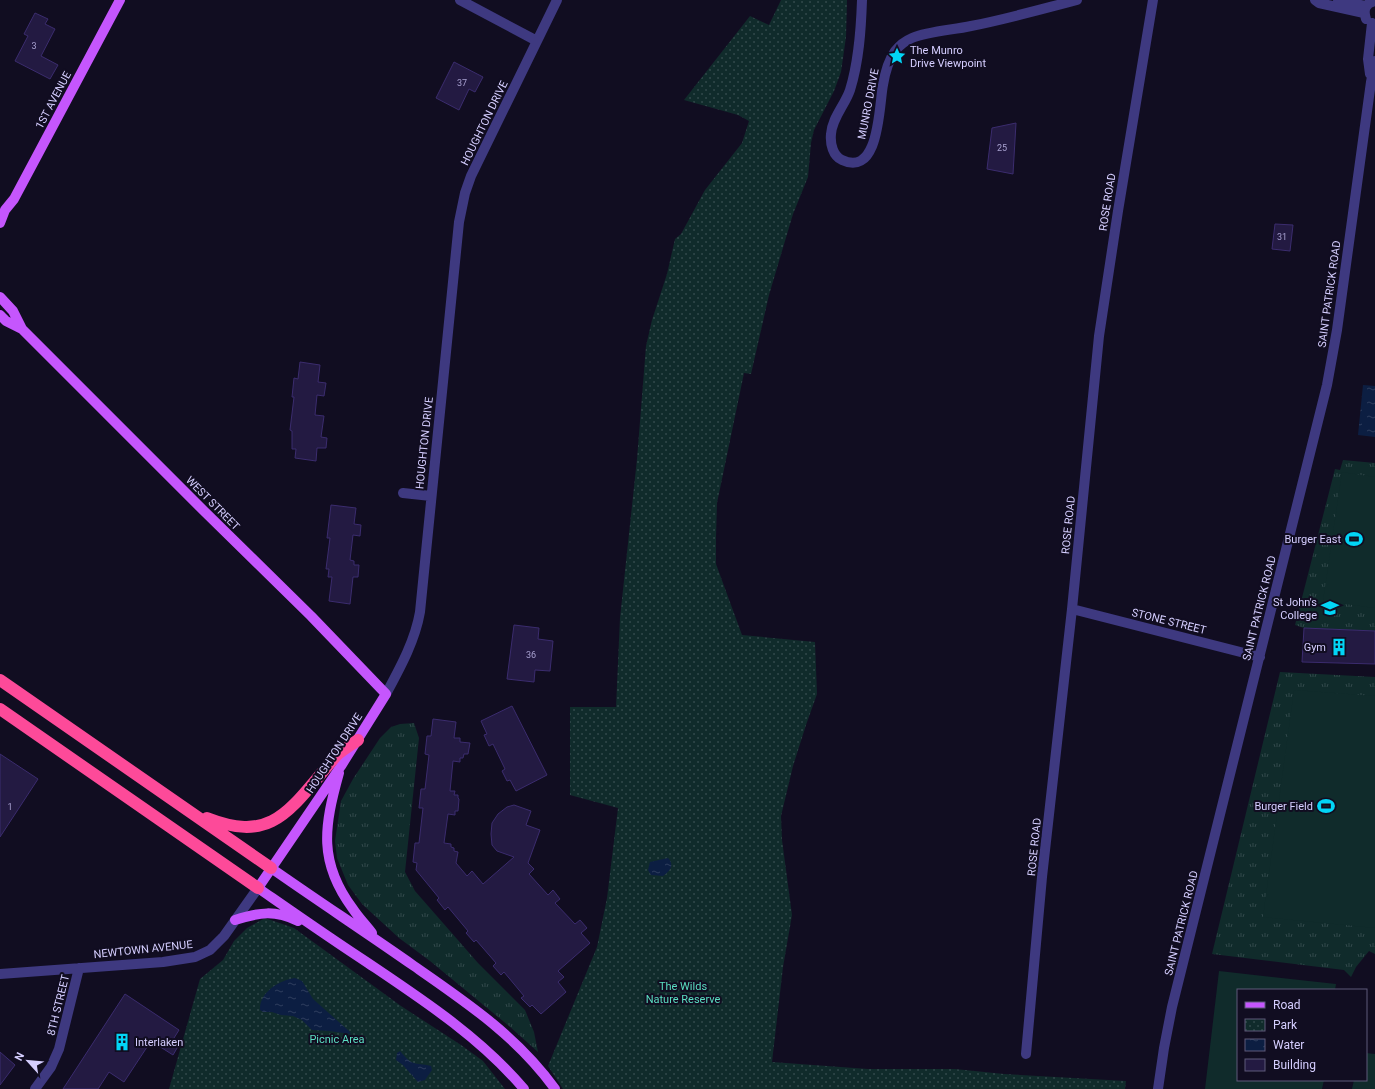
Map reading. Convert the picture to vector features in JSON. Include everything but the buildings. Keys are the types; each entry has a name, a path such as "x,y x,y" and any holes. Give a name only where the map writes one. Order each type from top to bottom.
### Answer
{"highway":[{"path":"0,680 271,868"},
{"path":"0,709 258,888"},
{"path":"191,812 218,822 236,826 253,827 268,823 287,812 338,755 358,740"}],"main road":[{"name":"1ST AVENUE","path":"0,223 3,211 14,199 120,0"},
{"name":"WEST STREET","path":"0,297 13,310 22,329"},
{"name":"WEST STREET","path":"0,315 6,321 22,329 204,512 306,611 386,694"},
{"name":"HOUGHTON DRIVE","path":"258,888 341,766 386,694"},
{"path":"341,766 328,819 326,837 328,855 333,873 342,892 353,910 377,940"},
{"path":"271,868 461,998 530,1056 556,1089"},
{"path":"258,888 411,992 447,1019 496,1060 524,1089"},
{"path":"236,920 258,914 277,914 318,930"}],"street":[{"path":"460,0 537,41"},
{"name":"HOUGHTON DRIVE","path":"386,694 403,662 413,638 422,599 459,222 463,202 472,176 557,0"},
{"name":"MUNRO DRIVE","path":"862,0 857,63 849,92 834,123 831,136 832,148 838,158 842,161 852,163 863,159 871,149 874,142 887,68 896,50 905,42 919,36 1002,19 1077,0"},
{"name":"ROSE ROAD","path":"1026,1054 1042,877 1105,293 1153,0"},
{"path":"1315,0 1319,3 1370,4"},
{"path":"1338,0 1370,4"},
{"path":"1370,4 1367,19 1374,23"},
{"name":"SAINT PATRICK ROAD","path":"1371,82 1368,59 1374,23"},
{"name":"SAINT PATRICK ROAD","path":"1158,1089 1172,1007 1327,385 1337,330 1375,62"},
{"path":"403,493 431,496"},
{"name":"STONE STREET","path":"1072,609 1260,657"},
{"name":"NEWTOWN AVENUE","path":"0,974 163,962 195,958 210,950 224,936 258,888"},
{"name":"8TH STREET","path":"35,1089 51,1067 58,1049 79,968"}],"green space":[{"name":"The Wilds Nature Reserve","path":"781,0 847,0 846,37 841,72 834,91 814,130 811,143 808,177 793,214 769,295 751,374 744,373 717,503 716,564 742,635 815,642 817,694 793,766 781,816 782,840 792,915 783,967 772,1062 868,1069 955,1069 1004,1074 1126,1081 1125,1089 563,1089 548,1066 597,947 607,898 618,808 570,795 570,707 616,707 620,618 637,459 646,346 652,320 667,274 675,239 681,234 705,190 742,143 749,121 738,115 684,100 750,16 769,25"},
{"path":"1343,460 1375,463 1375,631 1304,628 1295,625 1335,469 1340,470"},
{"name":"Burger East","path":"1342,472 1375,477 1375,608 1323,601"},
{"path":"1280,672 1375,677 1375,954 1369,951 1356,967 1351,977 1344,970 1212,954"},
{"name":"Burger Field","path":"1294,690 1375,696 1375,928 1263,917"},
{"path":"414,723 419,738 405,872 415,891 478,963 525,1010 534,1032 538,1052 430,961 399,938 362,904 348,885 337,858 335,841 341,801 353,779 380,738 391,727 400,724"},
{"name":"Picnic Area","path":"265,918 294,928 401,1006 461,1045 483,1061 505,1089 169,1089 200,979 223,960 234,941 247,928"},
{"path":"1219,971 1336,984 1335,989 1237,989 1237,1081 1324,1081 1322,1089 1205,1089"},
{"path":"1367,1053 1375,1054 1375,1089 1352,1089 1354,1081 1367,1081"}],"water":[{"path":"1363,385 1375,386 1375,437 1358,435"},
{"path":"668,858 671,863 671,868 668,872 663,876 651,875 648,870 650,862"},
{"path":"295,978 302,981 313,999 351,1034 312,1030 302,1020 293,1016 263,1012 260,1010 263,998 267,992 283,981"},
{"path":"400,1051 411,1062 431,1066 432,1070 425,1080 418,1082 403,1065 396,1060 397,1053"}],"place":[{"name":"The Munro Drive Viewpoint","path":"897,56"},
{"name":"Burger East","path":"1354,539"},
{"name":"St John's College","path":"1330,608"},
{"name":"Gym","path":"1339,647"},
{"name":"Burger Field","path":"1326,806"},
{"name":"Interlaken","path":"122,1042"}]}
